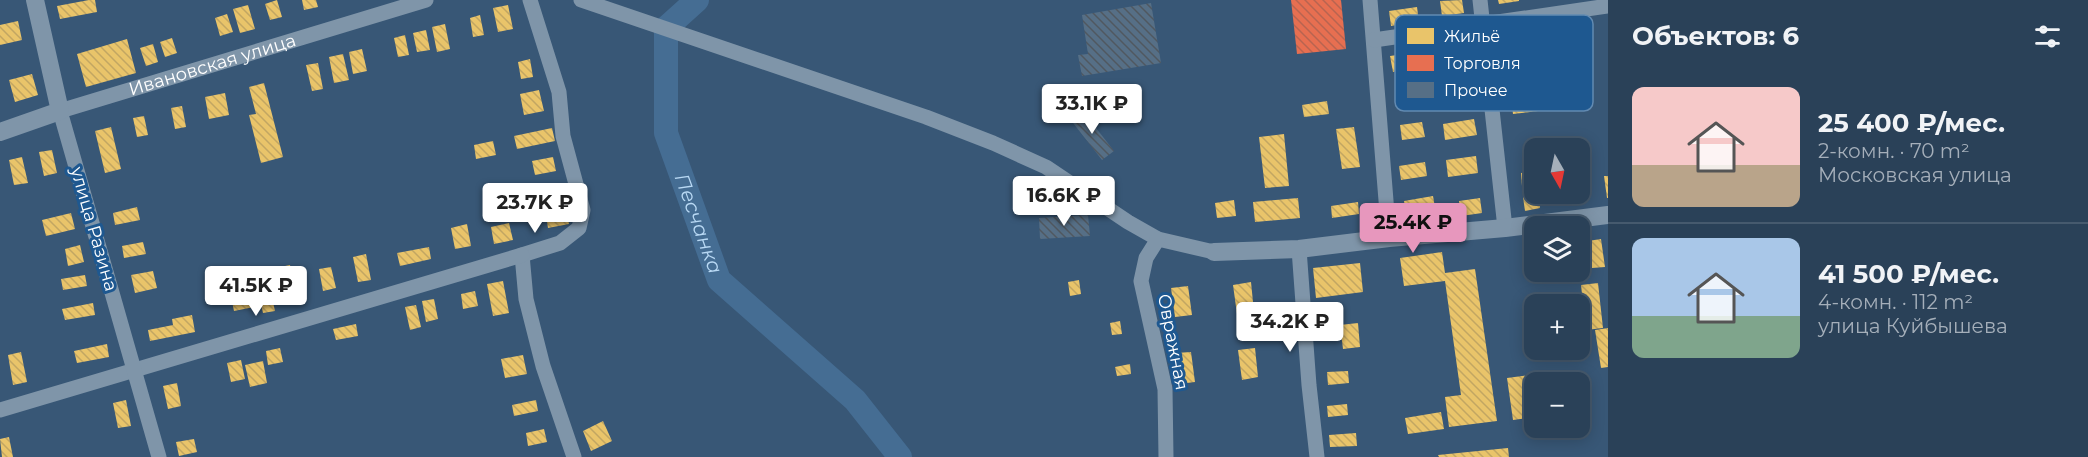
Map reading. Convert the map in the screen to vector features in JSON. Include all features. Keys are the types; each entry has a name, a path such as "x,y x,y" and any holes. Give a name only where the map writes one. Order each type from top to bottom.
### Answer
{"street":[{"name":"улица Разина","path":"35,0 60,111 159,457"},
{"name":"Ивановская улица","path":"0,132 60,111 426,0"},
{"path":"0,411 560,243 579,228 583,210 563,136 559,92 530,0"},
{"path":"581,0 894,106 993,143 1046,166 1128,222 1158,239 1214,252 1299,249 1608,215"},
{"path":"1370,0 1389,238"},
{"path":"1480,0 1481,15"},
{"path":"1548,15 1608,6"},
{"path":"1374,40 1395,37"},
{"path":"1491,111 1505,228"},
{"name":"Овражная","path":"1158,239 1146,258 1141,281 1165,389 1166,457"},
{"path":"1299,249 1317,457"},
{"path":"522,255 526,299 543,366 574,457"}],"building: Жильё":[{"path":"95,0 97,12 60,19 57,6"},
{"path":"277,0 282,17 270,20 265,4"},
{"path":"302,0 316,0 318,7 304,10"},
{"path":"1462,0 1464,13 1442,15 1440,1"},
{"path":"1498,0 1519,0 1519,1 1499,4"},
{"path":"248,5 255,29 240,33 233,9"},
{"path":"508,5 513,29 498,32 493,8"},
{"path":"1417,7 1418,15 1395,15 1395,25 1391,26 1389,11"},
{"path":"227,14 233,32 220,36 215,18"},
{"path":"480,15 484,35 473,37 470,18"},
{"path":"18,21 22,40 0,45 0,25"},
{"path":"445,24 450,49 437,52 432,27"},
{"path":"426,30 430,50 417,52 413,33"},
{"path":"405,35 409,55 398,57 394,38"},
{"path":"172,38 177,53 165,57 160,42"},
{"path":"127,39 136,73 86,87 77,54"},
{"path":"153,44 158,62 146,66 140,48"},
{"path":"362,49 367,71 353,74 349,52"},
{"path":"343,54 349,80 334,83 329,57"},
{"path":"1395,55 1395,72 1393,72 1390,56"},
{"path":"530,59 533,77 521,79 518,62"},
{"path":"318,63 323,89 312,91 306,65"},
{"path":"32,74 38,95 15,102 9,80"},
{"path":"264,83 283,157 261,163 249,115 256,114 249,87"},
{"path":"539,90 544,111 524,115 520,94"},
{"path":"225,93 229,115 209,119 205,97"},
{"path":"1327,101 1329,114 1304,117 1302,105"},
{"path":"182,106 186,127 175,129 171,108"},
{"path":"1513,111 1538,111 1513,114"},
{"path":"144,116 148,135 137,137 133,118"},
{"path":"1474,119 1477,135 1445,140 1443,124"},
{"path":"1422,122 1425,137 1402,140 1400,125"},
{"path":"111,127 121,169 105,173 95,131"},
{"path":"1354,127 1360,167 1342,169 1336,129"},
{"path":"552,128 555,141 517,149 514,136"},
{"path":"1284,134 1289,186 1265,188 1259,137"},
{"path":"493,141 496,155 476,159 474,145"},
{"path":"52,150 57,173 44,176 39,152"},
{"path":"1476,156 1478,173 1448,177 1446,160"},
{"path":"22,157 28,183 14,185 9,160"},
{"path":"553,157 556,171 535,175 532,161"},
{"path":"1425,162 1427,176 1401,180 1399,166"},
{"path":"1521,173 1524,173 1524,186 1522,186"},
{"path":"1604,176 1608,176 1608,198 1607,198"},
{"path":"1433,196 1436,213 1407,218 1404,201"},
{"path":"1298,198 1300,218 1255,222 1253,202"},
{"path":"1480,198 1482,213 1461,216 1459,201"},
{"path":"564,200 569,224 548,228 544,204"},
{"path":"1234,200 1236,216 1217,218 1215,203"},
{"path":"1358,202 1359,214 1332,218 1331,206"},
{"path":"1524,204 1539,204 1540,208 1525,211"},
{"path":"137,207 140,220 115,225 113,213"},
{"path":"71,213 75,229 46,236 42,220"},
{"path":"509,223 513,240 494,244 491,227"},
{"path":"467,224 471,246 455,249 451,228"},
{"path":"1601,239 1605,267 1592,268 1590,241"},
{"path":"143,242 146,254 124,258 122,246"},
{"path":"80,245 84,262 68,266 65,249"},
{"path":"429,247 431,259 400,266 397,253"},
{"path":"1442,252 1445,273 1475,269 1497,421 1449,427 1445,397 1461,395 1445,281 1404,286 1400,258"},
{"path":"366,254 371,280 358,282 353,257"},
{"path":"1360,263 1363,292 1316,298 1313,268"},
{"path":"290,265 297,299 282,302 275,268"},
{"path":"331,267 336,288 323,291 319,269"},
{"path":"153,271 157,288 135,293 131,275"},
{"path":"85,275 87,286 63,290 61,279"},
{"path":"268,280 275,311 263,313 256,283"},
{"path":"1079,280 1081,294 1070,296 1068,282"},
{"path":"503,281 509,313 493,316 487,284"},
{"path":"1251,282 1254,312 1237,314 1233,285"},
{"path":"1598,283 1603,328 1590,330 1590,294 1582,294 1581,285"},
{"path":"1188,286 1192,315 1175,317 1171,288"},
{"path":"475,291 478,306 463,309 461,294"},
{"path":"252,293 254,307 234,311 231,297"},
{"path":"434,299 438,319 426,322 422,301"},
{"path":"93,303 95,315 65,320 62,309"},
{"path":"416,305 421,327 410,330 405,307"},
{"path":"192,315 195,332 150,341 148,330 173,325 172,319"},
{"path":"1120,321 1122,334 1112,335 1110,323"},
{"path":"1358,323 1360,347 1343,349 1340,325"},
{"path":"356,324 358,336 336,340 333,329"},
{"path":"1608,328 1608,367 1601,368 1595,330"},
{"path":"107,344 109,357 77,363 74,351"},
{"path":"280,348 283,362 268,365 266,351"},
{"path":"1255,348 1258,377 1242,380 1238,350"},
{"path":"21,352 27,382 13,385 8,355"},
{"path":"1191,352 1195,382 1179,384 1176,353"},
{"path":"523,355 527,374 505,378 501,359"},
{"path":"241,360 245,379 231,382 227,363"},
{"path":"263,361 267,383 250,387 245,365"},
{"path":"1130,364 1131,374 1117,376 1115,367"},
{"path":"1348,371 1349,383 1328,385 1327,372"},
{"path":"1524,376 1524,418 1513,420 1507,378"},
{"path":"177,383 181,406 168,409 163,386"},
{"path":"126,400 131,426 118,428 113,403"},
{"path":"536,400 538,411 514,416 512,405"},
{"path":"1347,404 1348,415 1328,417 1327,406"},
{"path":"1441,412 1444,429 1408,434 1405,418"},
{"path":"603,421 612,441 591,451 583,431"},
{"path":"544,429 547,442 528,446 526,433"},
{"path":"1356,433 1357,446 1330,447 1329,435"},
{"path":"9,437 13,457 2,457 0,439"},
{"path":"194,439 197,452 179,456 176,442"},
{"path":"1508,448 1509,457 1439,457 1438,455"}],"building: Торговля":[{"path":"1291,0 1341,0 1346,49 1297,54"}],"building: Прочее":[{"path":"1151,3 1161,63 1082,76 1078,55 1088,54 1082,15"},
{"path":"1082,110 1114,151 1102,160 1070,119"},
{"path":"1088,215 1090,236 1040,239 1039,218"}],"waterway":[{"name":"Песчанка","path":"697,0 666,28 666,133 719,280 855,400 900,457"}]}
